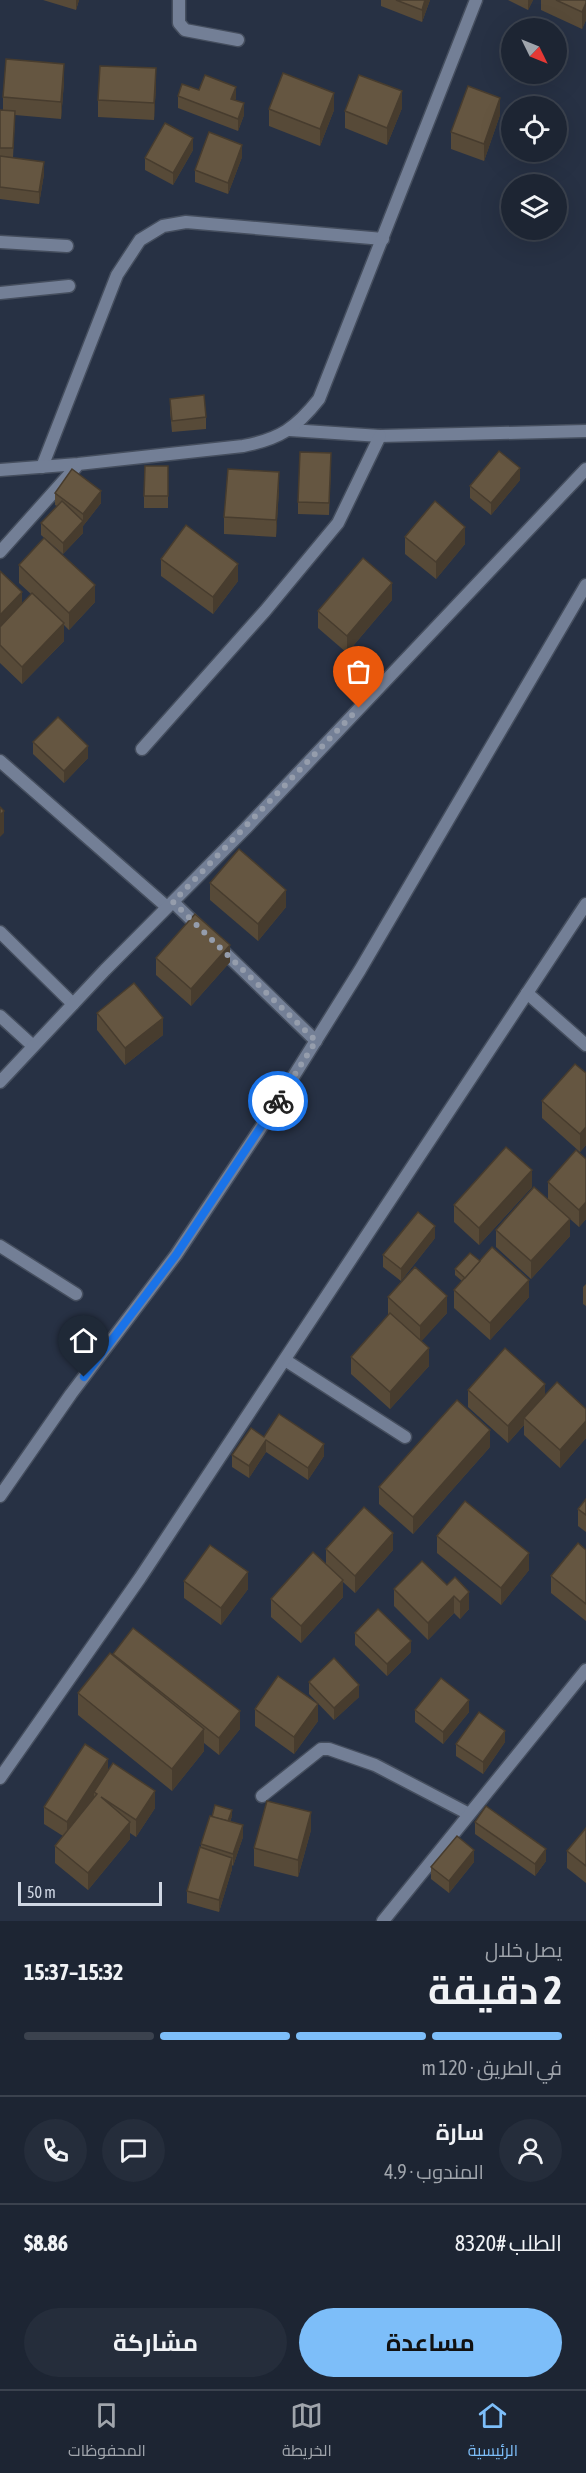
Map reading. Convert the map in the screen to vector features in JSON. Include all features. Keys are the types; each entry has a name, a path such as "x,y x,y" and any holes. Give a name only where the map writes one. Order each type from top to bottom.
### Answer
{"street":[{"path":"179,0 179,23 185,30 238,40"},
{"path":"0,470 78,464 266,442 290,430 304,417 319,399 476,0"},
{"path":"42,467 117,274 140,240 163,226 186,222 383,239"},
{"path":"0,242 68,246"},
{"path":"0,293 69,286"},
{"path":"290,430 380,436 586,431"},
{"path":"142,749 266,610 338,523 380,436"},
{"path":"0,552 78,464"},
{"path":"0,1082 73,1004 246,828 586,468"},
{"path":"0,1496 71,1394 176,1255 316,1041 419,872 586,585"},
{"path":"0,761 170,904 316,1041"},
{"path":"0,1778 140,1578 586,904"},
{"path":"0,932 73,1004"},
{"path":"527,993 586,1045"},
{"path":"0,1016 33,1047"},
{"path":"0,1246 76,1294"},
{"path":"285,1360 405,1437"},
{"path":"383,1921 586,1670"},
{"path":"262,1796 321,1749 329,1749 375,1765 470,1814"}],"building":[{"path":"396,0 425,0 422,10"},
{"path":"556,0 586,0 586,3 582,12"},
{"path":"6,59 64,64 61,102 3,97"},
{"path":"100,66 156,68 154,103 98,100"},
{"path":"283,73 334,93 320,129 269,109"},
{"path":"205,75 236,87 231,99 244,103 238,119 178,96 182,84 199,90"},
{"path":"359,75 402,91 387,128 345,111"},
{"path":"468,86 500,98 484,144 451,132"},
{"path":"0,110 15,111 13,148 0,148"},
{"path":"165,123 193,138 173,173 145,158"},
{"path":"209,132 242,145 228,183 195,170"},
{"path":"0,156 44,162 39,192 0,187"},
{"path":"204,395 206,417 172,421 170,399"},
{"path":"499,451 520,468 491,503 470,486"},
{"path":"300,452 331,453 329,503 298,502"},
{"path":"145,466 168,466 168,496 144,496"},
{"path":"72,469 101,491 83,514 55,493"},
{"path":"228,469 279,472 276,520 224,517"},
{"path":"62,501 83,521 63,543 41,523"},
{"path":"435,501 465,527 436,562 405,537"},
{"path":"186,525 238,564 213,597 161,559"},
{"path":"44,538 95,585 69,613 19,565"},
{"path":"363,558 392,583 347,636 318,611"},
{"path":"0,571 22,592 0,615"},
{"path":"32,593 64,623 22,667 0,645 0,627"},
{"path":"58,717 88,746 64,771 33,742"},
{"path":"239,849 286,890 258,924 210,883"},
{"path":"195,914 230,945 191,989 156,958"},
{"path":"134,983 163,1018 125,1048 97,1013"},
{"path":"575,1064 586,1073 586,1127 580,1134 542,1101"},
{"path":"506,1147 532,1170 479,1228 454,1205"},
{"path":"576,1150 586,1159 586,1202 579,1210 548,1182"},
{"path":"534,1187 570,1219 531,1261 496,1230"},
{"path":"418,1212 435,1226 401,1269 383,1255"},
{"path":"492,1247 529,1280 490,1323 454,1290"},
{"path":"470,1253 480,1261 465,1278 455,1269"},
{"path":"415,1267 447,1296 420,1326 388,1297"},
{"path":"390,1313 429,1348 390,1392 351,1357"},
{"path":"505,1348 545,1384 508,1426 468,1390"},
{"path":"557,1382 586,1409 586,1421 560,1450 524,1418"},
{"path":"457,1400 490,1430 413,1517 379,1487"},
{"path":"279,1414 324,1444 308,1468 266,1440 249,1466 232,1455 251,1428 264,1437"},
{"path":"586,1499 586,1515 578,1509"},
{"path":"465,1501 529,1553 501,1588 437,1536"},
{"path":"364,1507 393,1533 355,1576 326,1549"},
{"path":"578,1543 586,1550 586,1604 551,1576"},
{"path":"210,1545 248,1572 221,1608 184,1581"},
{"path":"313,1552 343,1580 301,1626 271,1599"},
{"path":"422,1561 447,1585 455,1577 469,1592 460,1602 454,1596 428,1623 394,1589"},
{"path":"378,1609 411,1641 387,1664 355,1633"},
{"path":"133,1628 240,1711 219,1738 113,1654"},
{"path":"110,1653 204,1729 172,1769 78,1693"},
{"path":"334,1658 359,1685 334,1708 309,1682"},
{"path":"278,1676 318,1704 294,1737 255,1709"},
{"path":"441,1678 469,1700 443,1732 415,1710"},
{"path":"479,1712 505,1731 483,1762 456,1744"},
{"path":"85,1744 108,1759 67,1822 44,1807"},
{"path":"113,1763 155,1791 136,1820 101,1797 130,1822 88,1873 55,1846 97,1794 94,1792"},
{"path":"267,1801 311,1812 298,1860 254,1848"},
{"path":"215,1805 232,1810 228,1821 212,1817"},
{"path":"486,1806 546,1849 535,1864 475,1822"},
{"path":"210,1816 243,1825 233,1854 201,1844"},
{"path":"586,1828 586,1866 567,1851"},
{"path":"457,1836 474,1850 449,1881 431,1867"},
{"path":"200,1847 232,1858 219,1900 187,1891"}],"way so far":[{"path":"278,1101 316,1041 173,902 359,708"}],"route":[{"path":"84,1377 176,1255 278,1101"}]}
